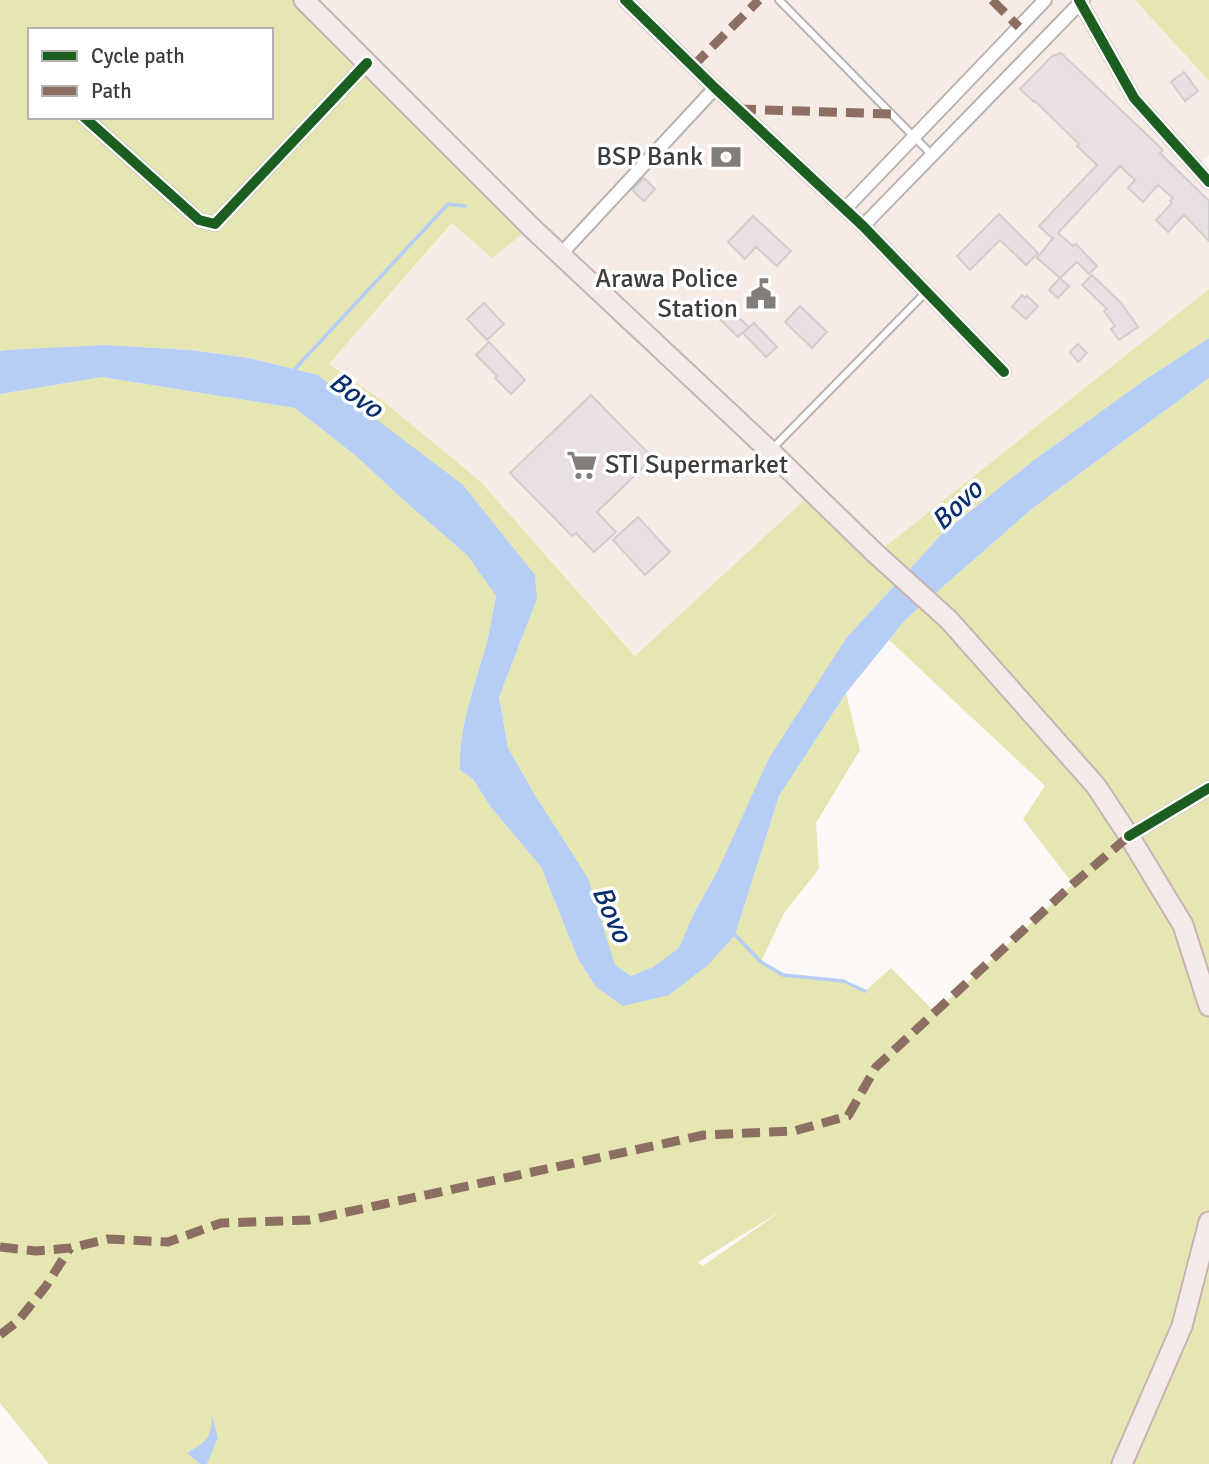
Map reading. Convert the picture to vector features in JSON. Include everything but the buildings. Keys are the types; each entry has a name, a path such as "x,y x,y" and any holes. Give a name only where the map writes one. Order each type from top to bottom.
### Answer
{"main road":[{"path":"304,0 560,255 949,620 1096,786 1183,925 1209,1006"},
{"path":"1122,1464 1182,1326 1209,1223"}],"street":[{"path":"625,0 863,226 1004,372"},
{"path":"845,209 1045,0"},
{"path":"863,226 1081,1 1134,98 1209,182"},
{"path":"86,119 199,220 215,224 367,63"},
{"path":"560,255 715,88"},
{"path":"1129,836 1209,788"}],"lane":[{"path":"779,0 932,155"},
{"path":"770,451 926,292"}],"shaded area":[{"path":"304,0 1135,0 1209,81 1209,155 1195,166 1209,182 1209,289 876,554 812,493 636,656 480,481 383,401 329,364 453,223"}],"green space":[{"path":"0,0 304,0 531,227 492,258 452,223 329,364 383,401 480,481 635,656 812,493 876,554 1209,289 1209,338 1146,379 1034,460 942,534 847,637 694,913 679,949 653,967 631,976 615,965 538,800 508,748 499,697 537,599 359,406 318,375 249,358 190,350 105,345 0,351"},
{"path":"1135,0 1209,0 1209,81"},
{"path":"102,377 295,408 356,456 467,555 496,595 488,638 465,720 460,770 473,779 490,806 541,867 578,959 596,987 623,1005 735,935 779,796 846,693 860,750 816,823 819,869 784,913 761,962 783,975 843,981 865,991 891,968 935,1012 1073,884 1023,819 1045,786 889,640 906,619 1033,508 1209,378 1209,1464 207,1464 218,1438 212,1420 206,1441 187,1453 200,1464 49,1464 0,1403 0,394","holes":["781,1211 703,1266 697,1262"]}],"water":[{"path":"1209,338 1209,378 1033,508 906,619 846,693 779,796 735,935 708,965 669,995 623,1006 596,987 578,959 541,867 490,806 473,779 460,770 465,720 488,638 496,596 467,555 356,456 295,408 102,377 0,394 0,351 105,345 190,350 249,358 318,375 463,485 535,575 537,599 499,697 508,748 588,878 615,965 631,976 653,967 679,948 769,758 847,637 942,534 1034,460 1146,379"},
{"path":"212,1416 218,1438 207,1464 200,1464 187,1453 199,1446 209,1435"}],"waterway":[{"path":"292,372 448,204 465,206"},
{"path":"731,933 761,962 783,975 843,981 865,991"}],"marked path":[{"path":"693,66 759,0"},
{"path":"992,0 1019,27"},
{"path":"738,109 891,114"},
{"path":"0,1247 36,1251 70,1248 108,1239 168,1242 221,1223 310,1220 704,1135 794,1131 848,1116 876,1067 1073,884 1129,836"},
{"path":"0,1335 18,1321 46,1286 70,1248"}],"cycle path":[{"path":"625,0 863,226 1004,372"},
{"path":"1079,0 1134,98 1209,182"},
{"path":"86,119 199,220 215,224 367,63"},
{"path":"1129,836 1209,788"}],"place":[{"name":"BSP Bank","path":"726,157"},
{"name":"Arawa Police Station","path":"761,294"},
{"name":"STI Supermarket","path":"582,465"}],"water label":[{"name":"Bovo","path":"356,395"},
{"name":"Bovo","path":"957,505"},
{"name":"Bovo","path":"612,914"}]}
